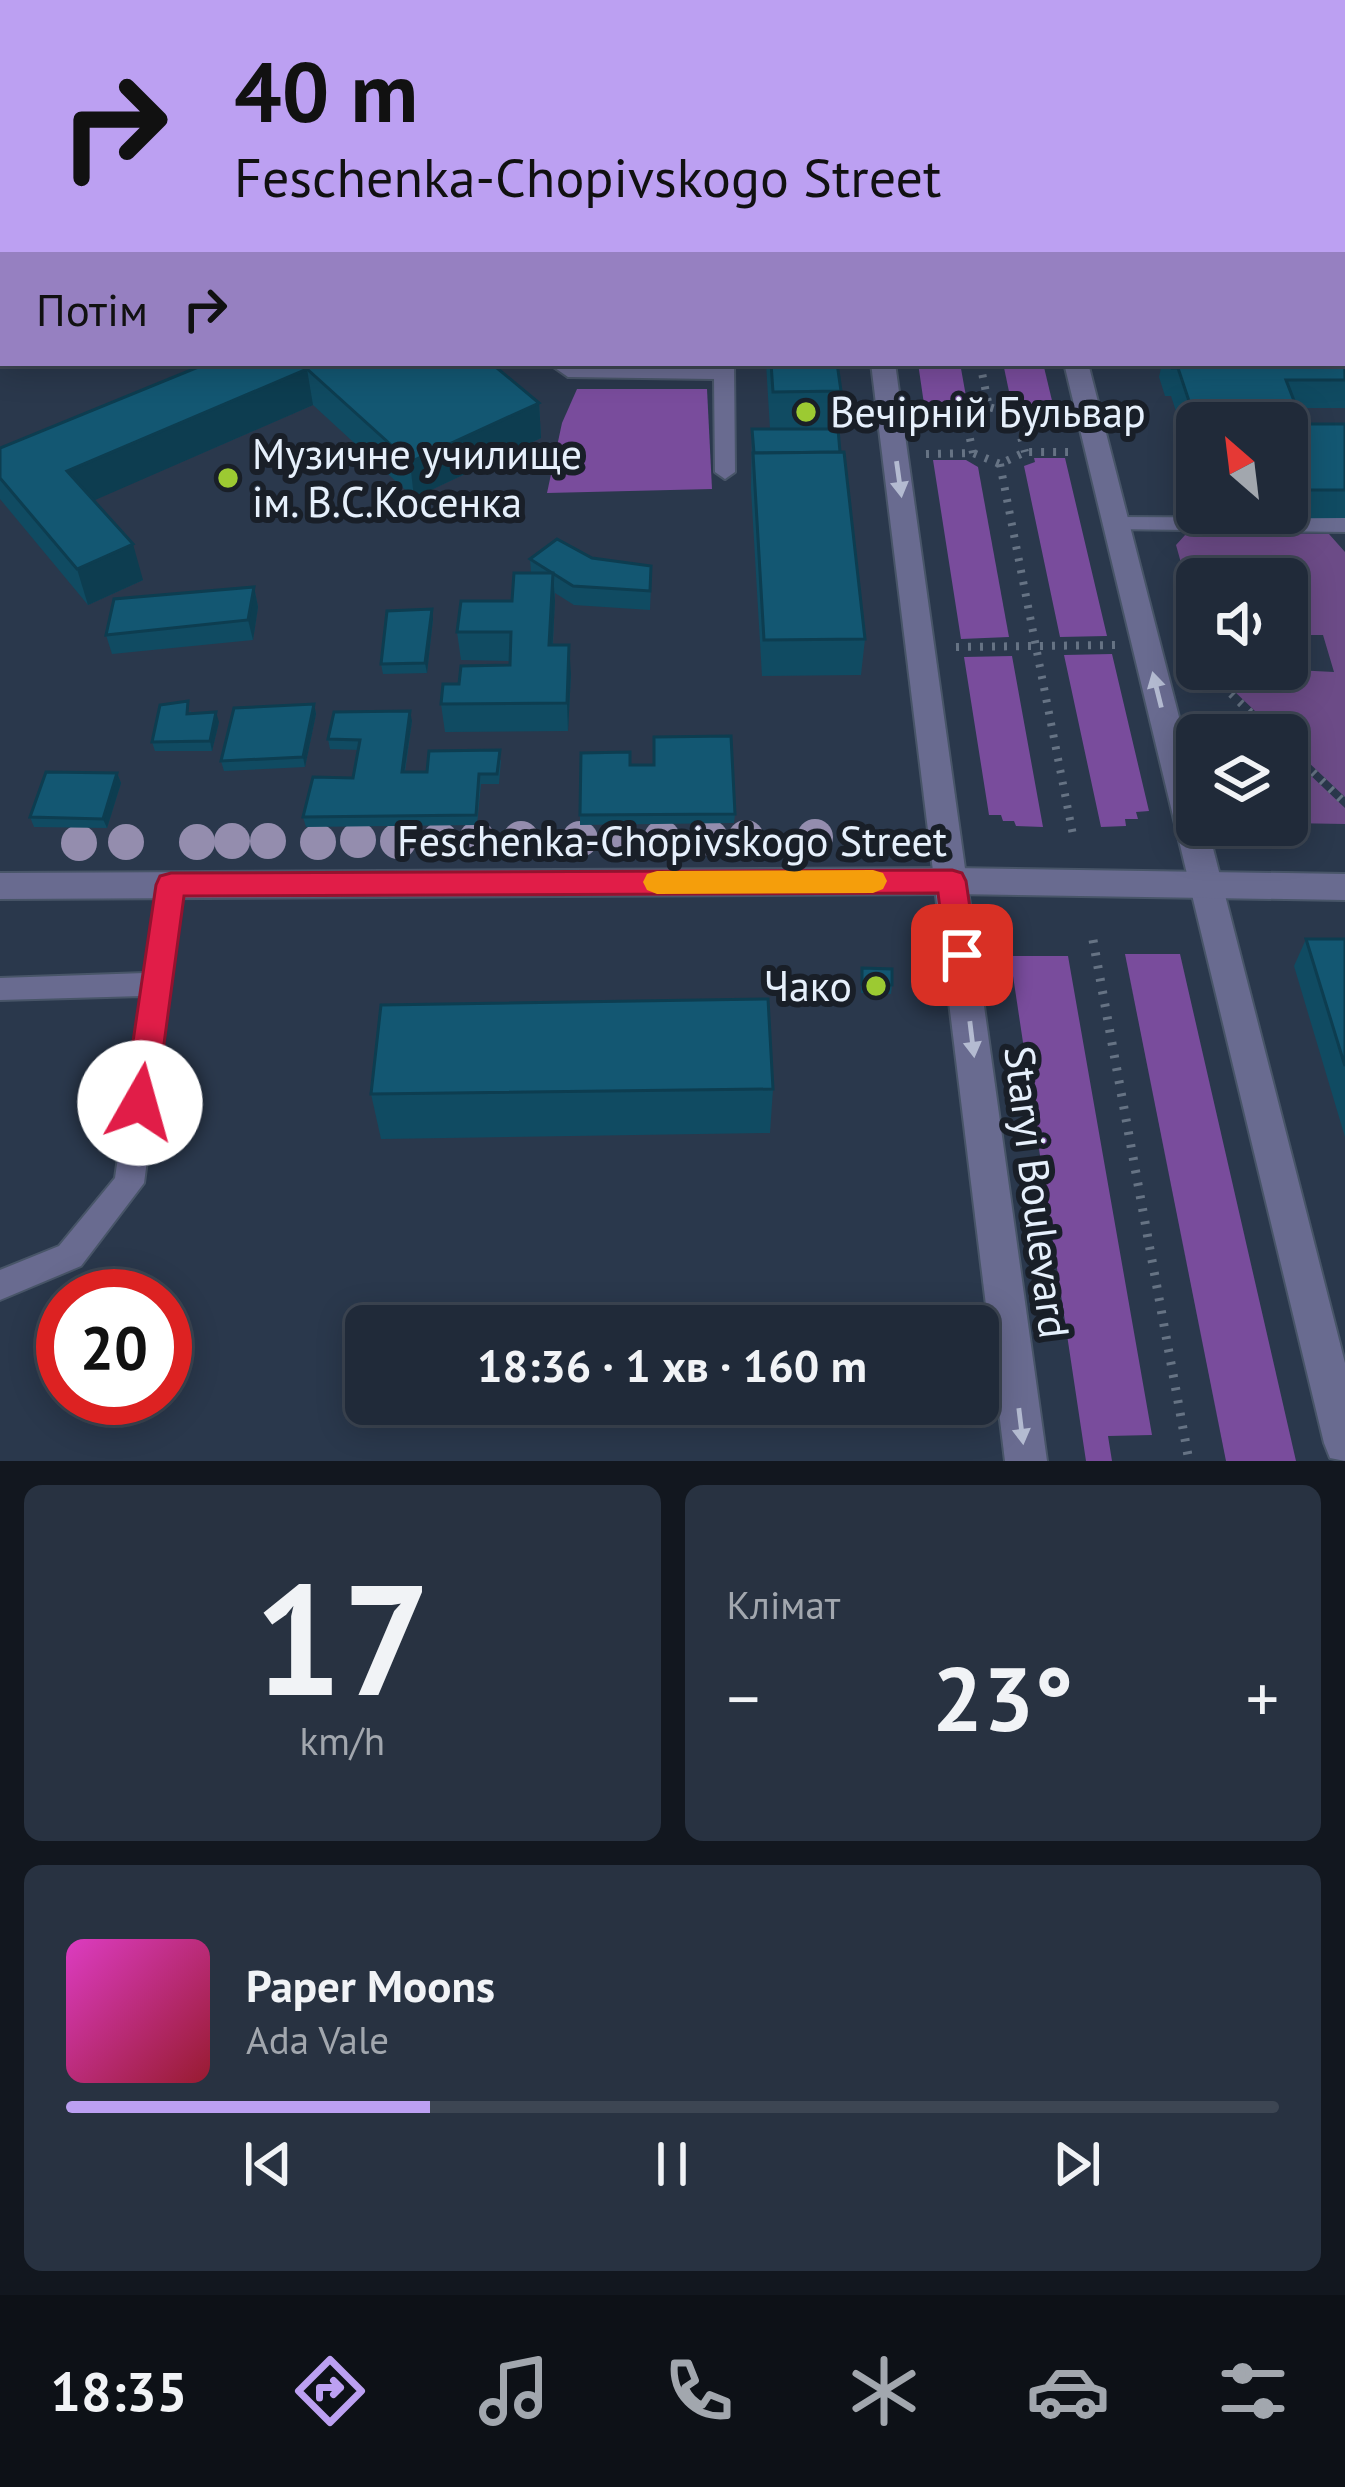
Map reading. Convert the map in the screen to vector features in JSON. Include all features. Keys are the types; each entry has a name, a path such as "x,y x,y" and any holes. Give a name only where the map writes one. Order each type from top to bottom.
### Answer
{"street":[{"name":"Staryi Boulevard","path":"883,366 1026,1461"},
{"path":"1077,366 1345,1443"},
{"name":"Feschenka-Chopivskogo Street","path":"0,886 952,881 1345,887"}],"lane":[{"path":"562,366 568,371 724,368 724,472"},
{"path":"1116,524 1345,525"},
{"path":"0,1285 70,1256 129,1183 171,885"},
{"path":"0,988 155,984"}],"path":[{"path":"981,366 989,407"},
{"path":"920,416 965,415 989,407 1015,415 1061,414"},
{"path":"965,415 973,453"},
{"path":"1015,415 1025,452"},
{"path":"926,454 973,453 1000,464 1025,452 1070,452"},
{"path":"1000,464 1072,836"},
{"path":"955,647 1117,645"},
{"path":"1227,690 1252,714"},
{"path":"1308,767 1345,803"},
{"path":"1093,940 1189,1461"}],"shaded area":[{"path":"918,366 961,366 967,402 958,410 925,411"},
{"path":"1004,366 1044,366 1054,409 1022,409 1011,401"},
{"path":"577,389 707,389 712,489 547,493 562,423"},
{"path":"1034,458 1065,458 1107,636 1060,637 1024,466 1035,462"},
{"path":"933,460 966,460 978,467 1009,637 961,639"},
{"path":"1186,534 1329,534 1345,552 1345,797 1308,762 1308,714 1258,714 1233,690 1308,690 1308,671 1334,672 1323,635 1308,635 1308,558 1180,558 1176,545"},
{"path":"1112,654 1149,811 1136,812 1138,819 1125,819 1126,826 1101,827 1064,655"},
{"path":"1012,656 1043,827 1016,826 1014,821 1003,821 1001,815 989,815 964,657"},
{"path":"1308,773 1345,808 1345,824 1308,823"},
{"path":"1125,954 1180,954 1296,1461 1226,1461"},
{"path":"1010,956 1068,956 1152,1435 1108,1436 1112,1461 1086,1461"}],"building":[{"path":"201,366 495,366 539,403 410,462 307,369 67,471 133,544 77,569 0,478 0,448"},
{"path":"771,366 837,366 841,391 773,392"},
{"path":"1171,366 1345,366 1345,380 1286,380 1294,402 1189,402 1178,368"},
{"path":"1308,424 1345,424 1345,490 1308,490"},
{"path":"752,429 838,429 840,452 754,453"},
{"path":"844,452 865,639 764,640 753,453"},
{"path":"557,539 592,558 651,566 650,591 573,586 530,559"},
{"path":"514,573 553,573 549,645 569,645 567,703 441,704 443,684 459,684 461,666 510,665 511,632 457,632 461,601 512,601"},
{"path":"254,587 248,620 106,635 114,599"},
{"path":"432,609 425,663 381,664 387,611"},
{"path":"188,701 187,714 216,712 210,741 152,742 160,705"},
{"path":"314,704 303,757 221,761 234,708"},
{"path":"410,711 402,772 427,772 429,751 500,750 497,774 479,774 476,815 303,817 313,777 353,778 360,740 328,739 334,712"},
{"path":"731,736 735,814 580,815 581,753 630,752 630,765 654,765 654,737"},
{"path":"46,772 117,773 103,819 30,817"},
{"path":"1306,939 1345,939 1345,1066"},
{"path":"862,968 892,969 892,985 862,984"},
{"path":"768,999 773,1089 371,1094 381,1005"}],"slow traffic":[{"path":"657,882 873,881"}],"place":[{"name":"Вечірній Бульвар","path":"806,412"},
{"name":"Музичне училище ім. В.С.Косенка","path":"228,478"},
{"name":"Чако","path":"876,986"}],"route":[{"path":"140,1103 171,885 952,881 962,955"}]}
